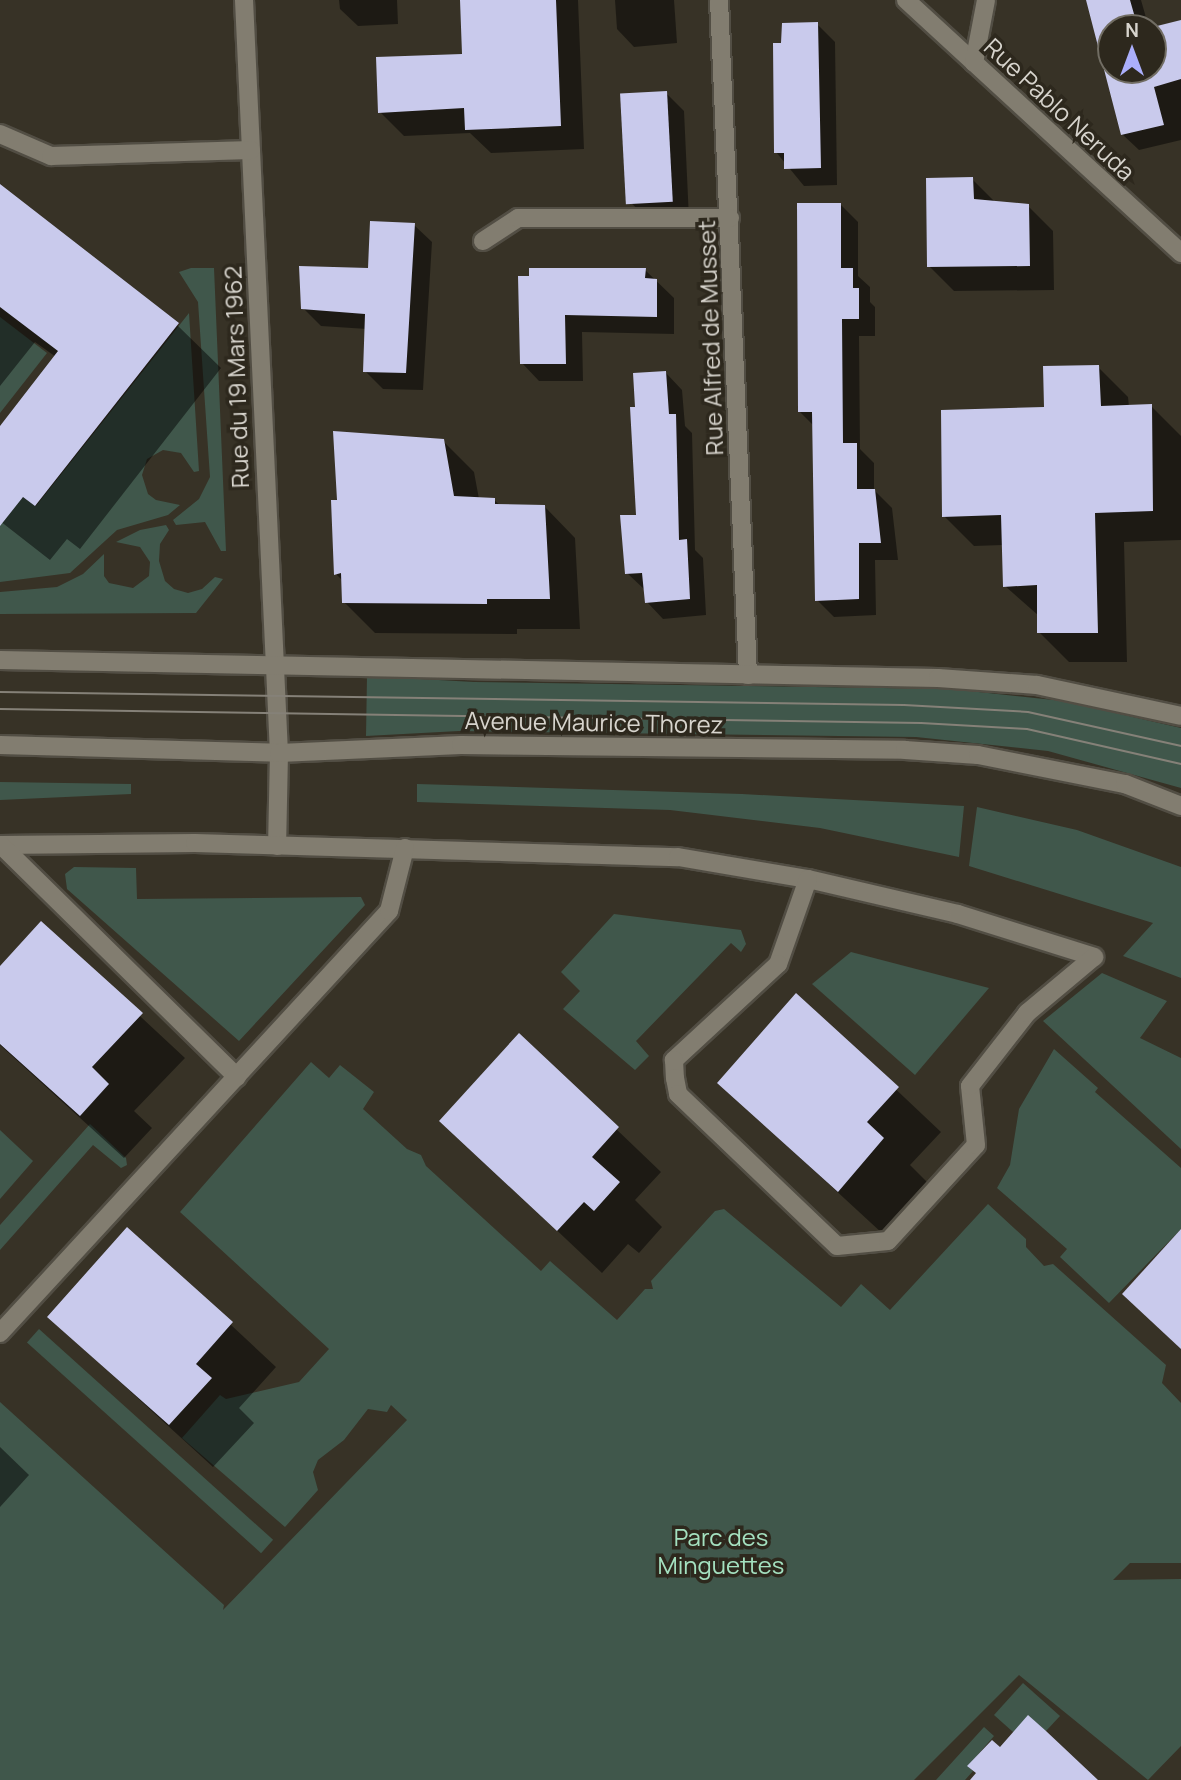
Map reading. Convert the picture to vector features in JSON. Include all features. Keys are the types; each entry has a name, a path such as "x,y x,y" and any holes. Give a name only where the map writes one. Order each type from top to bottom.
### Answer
{"street":[{"name":"Rue du 19 Mars 1962","path":"244,0 279,753 277,846"},
{"name":"Rue Alfred de Musset","path":"719,0 748,675"},
{"name":"Rue Pablo Neruda","path":"905,0 1181,253"},
{"path":"974,63 986,0"},
{"path":"0,134 51,156 251,150"},
{"path":"483,241 518,218 730,218"},
{"name":"Avenue Maurice Thorez","path":"0,660 748,675 1037,685 1181,716"},
{"name":"Avenue Maurice Thorez","path":"0,745 279,753 461,745 905,750 978,755 1098,778 1181,806"},
{"path":"0,845 405,848 678,857 808,879 958,915 1094,957 1027,1013 970,1086 976,1145 887,1241 837,1246 678,1094 674,1060 778,964 808,879"},
{"path":"0,845 237,1077"},
{"path":"0,1334 389,911 405,848"}],"green space":[{"path":"191,268 214,268 226,551 221,551 205,522 176,525 173,520 199,499 210,477 198,302 179,272"},
{"path":"189,313 199,471 194,472 181,453 163,450 147,459 142,475 148,494 156,500 180,505 168,515 117,530 70,573 0,582 0,513 23,497 36,506"},
{"path":"0,317 47,353 0,413"},
{"path":"166,525 169,530 160,544 159,561 165,581 174,589 188,593 202,589 215,577 223,579 196,613 0,614 0,592 57,587 83,574 104,554 104,576 109,583 133,588 149,576 150,562 140,547 116,542 140,530"},
{"path":"367,676 474,682 951,689 1063,701 1181,728 1181,788 1048,751 916,737 459,731 366,736"},
{"path":"0,782 131,784 131,794 0,800"},
{"path":"417,784 742,794 964,806 959,857 820,828 670,810 417,802"},
{"path":"977,807 1077,830 1181,867 1181,978 1123,956 1153,923 969,866"},
{"path":"74,867 136,868 137,899 361,897 365,905 239,1041 67,889 65,874"},
{"path":"614,914 741,930 746,944 741,952 731,943 636,1041 649,1056 635,1070 563,1009 580,991 561,972"},
{"path":"851,952 989,988 915,1075 812,984"},
{"path":"1102,973 1167,1001 1140,1038 1181,1058 1181,1149 1043,1021"},
{"path":"1054,1049 1098,1088 1095,1092 1181,1168 1181,1229 1109,1303 1060,1257 1067,1249 997,1188 1010,1165 1019,1109"},
{"name":"Parc des Minguettes","path":"311,1062 329,1078 340,1065 374,1092 363,1109 407,1149 421,1155 426,1166 541,1271 550,1261 617,1320 645,1289 653,1289 651,1281 715,1211 724,1209 841,1307 861,1284 890,1310 988,1204 1026,1239 1026,1247 1044,1266 1053,1264 1166,1365 1162,1383 1181,1403 1181,1563 1130,1563 1113,1580 1181,1579 1181,1746 1148,1780 1019,1675 914,1780 0,1780 0,1402 224,1605 223,1610 407,1420 391,1405 387,1412 368,1409 344,1440 318,1460 313,1472 318,1490 285,1527 182,1438 220,1395 226,1399 299,1382 329,1349 180,1212"},
{"path":"90,1124 126,1158 127,1165 121,1168 93,1145 0,1250 0,1225"},
{"path":"0,1130 33,1161 0,1199"},
{"path":"39,1329 273,1540 261,1553 27,1342"},
{"path":"1023,1683 1060,1716 1046,1731 1013,1732 994,1715"},
{"path":"984,1727 994,1736 968,1766 973,1771 965,1780 936,1780"}],"building":[{"path":"460,0 556,0 561,126 465,130 464,108 378,113 376,57 462,54"},
{"path":"1086,0 1130,0 1134,14 1097,14 1097,42"},
{"path":"1181,20 1181,79 1167,83 1167,24"},
{"path":"818,22 821,168 784,169 784,153 774,153 773,43 781,43 782,23"},
{"path":"1108,84 1164,84 1154,87 1164,125 1121,135"},
{"path":"667,91 673,202 626,204 620,93"},
{"path":"973,177 974,199 1029,204 1030,266 927,267 926,178"},
{"path":"0,184 179,323 35,506 23,497 0,526 0,426 58,351 0,307"},
{"path":"797,203 841,203 841,268 853,268 853,288 859,288 859,319 842,319 843,443 857,443 857,489 875,489 881,543 859,543 859,599 815,601 812,412 798,412"},
{"path":"370,221 415,223 406,373 363,372 365,314 301,309 299,266 368,268"},
{"path":"529,268 646,268 645,278 657,279 657,317 565,315 566,364 520,364 518,276 529,276"},
{"path":"1099,365 1101,406 1152,404 1153,511 1095,513 1098,633 1037,633 1037,585 1003,587 1001,515 942,517 941,410 1044,407 1043,366"},
{"path":"666,371 669,414 676,414 679,540 687,539 690,599 645,603 642,573 625,574 620,515 636,515 630,407 635,407 633,373"},
{"path":"333,431 444,439 454,496 495,498 495,504 545,505 550,599 487,599 487,604 342,603 341,573 334,575 331,500 337,500"},
{"path":"41,921 143,1013 92,1067 109,1084 80,1116 0,1044 0,966"},
{"path":"796,993 899,1087 867,1122 884,1138 838,1192 717,1083"},
{"path":"519,1033 619,1127 592,1157 620,1182 594,1211 584,1202 557,1231 439,1121"},
{"path":"127,1227 233,1322 196,1364 212,1378 169,1425 47,1317"},
{"path":"1181,1229 1181,1349 1122,1294"},
{"path":"1028,1715 1098,1780 970,1780 976,1773 967,1766 992,1740 1000,1747"}],"tram line":[{"path":"0,692 904,705 1028,712 1181,746"},
{"path":"0,709 921,723 1027,729 1181,764"}]}
